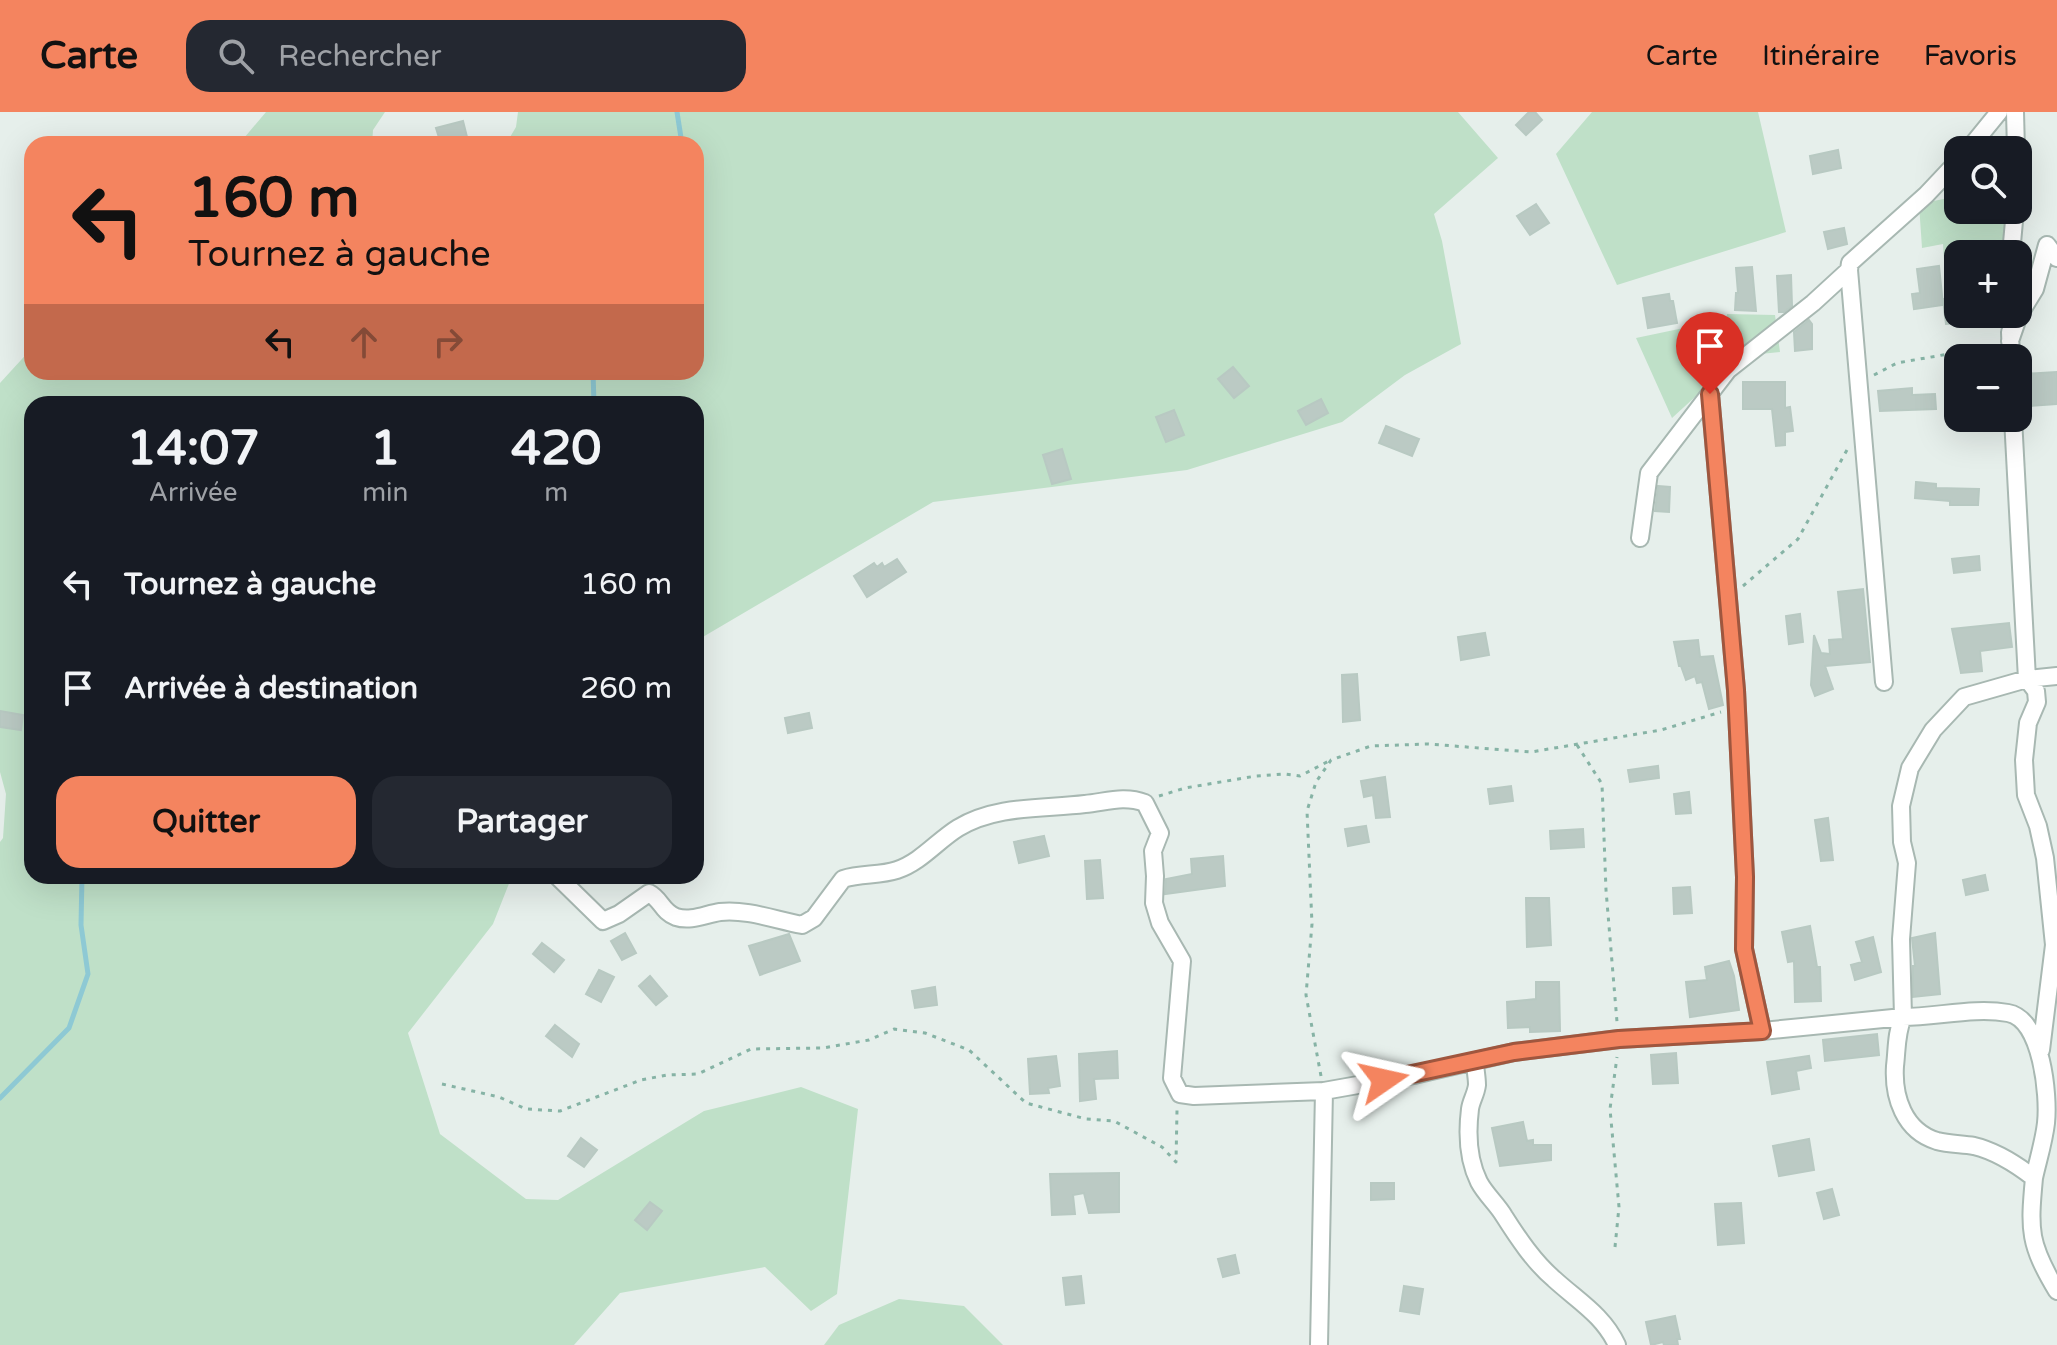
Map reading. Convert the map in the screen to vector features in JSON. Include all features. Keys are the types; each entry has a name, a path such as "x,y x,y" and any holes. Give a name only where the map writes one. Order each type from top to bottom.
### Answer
{"street":[{"path":"1979,136 1999,112"},
{"path":"2015,112 2016,136"},
{"path":"1884,682 1849,270 1850,263 1944,175"},
{"path":"2012,344 2019,315 2035,289 2047,245 2057,258"},
{"path":"1640,538 1649,473 1728,370 1813,303 1849,270"},
{"path":"1710,394 1737,708 1745,877 1744,949 1762,1031"},
{"path":"2014,432 2027,679 2036,691 2037,702 2028,723 2024,760 2026,795 2038,826 2045,858 2054,945 2053,986 2040,1054"},
{"path":"2034,1178 2003,1157 1976,1147 1935,1140 1912,1128 1899,1102 1895,1078 1898,1028 1903,1017 1901,939 1907,863 1902,842 1901,806 1910,768 1933,730 1964,697 2027,679 2057,676"},
{"path":"565,884 603,921 649,893 657,897 661,907 669,914 682,919 732,911 802,925 814,918 843,879 900,869 959,828 978,820 1021,809 1122,799 1145,803 1160,833 1153,851 1154,903 1160,923 1182,961 1172,1078 1180,1094 1194,1096 1324,1091 1514,1052 1619,1039 1762,1031 1975,1012 2012,1013 2030,1028 2040,1054 2047,1122 2034,1178 2031,1236 2057,1291"},
{"path":"1475,1061 1477,1088 1470,1106 1470,1162 1480,1185 1516,1236 1552,1278 1591,1309 1610,1330 1617,1345"},
{"path":"1319,1345 1324,1091"}],"path":[{"path":"1145,803 1167,792 1185,788 1256,776 1300,776 1331,760 1371,746 1428,744 1531,752 1661,730 1737,708"},
{"path":"1577,745 1602,784 1606,890 1619,1039 1610,1109 1619,1207 1615,1247"},
{"path":"1324,1091 1306,995 1312,924 1307,811 1316,782 1331,760"},
{"path":"442,1084 499,1097 526,1109 560,1111 641,1080 698,1074 751,1049 823,1048 869,1040 894,1029 925,1033 969,1050 1026,1103 1086,1119 1114,1121 1162,1147 1176,1162 1180,1094"}],"green space":[{"path":"266,112 385,112 373,136 246,136"},
{"path":"518,112 1458,112 1498,158 1434,214 1461,344 1405,375 1342,422 1187,470 933,502 704,636 704,396 24,396 24,884 509,884 493,924 408,1033 440,1134 526,1199 558,1200 704,1111 801,1087 858,1109 837,1294 811,1311 765,1267 620,1293 574,1345 0,1345 0,842 3,838 6,794 0,772 0,383 24,357 24,380 704,380 704,136 511,136 516,127"},
{"path":"1592,112 1758,112 1786,232 1617,285 1556,154"},
{"path":"1944,199 1944,224 2009,224 2008,240 1944,240 1944,260 1943,244 1922,248 1919,204"},
{"path":"1727,314 1775,315 1780,352 1721,358"},
{"path":"1717,321 1718,376 1672,418 1636,338"},
{"path":"899,1299 964,1306 1003,1345 824,1345 839,1325"}],"building":[{"path":"1529,112 1535,112 1542,120 1526,135 1516,125"},
{"path":"463,121 467,136 438,136 436,128"},
{"path":"1838,150 1841,168 1813,174 1810,156"},
{"path":"1536,204 1549,223 1530,235 1517,216"},
{"path":"1844,228 1847,244 1828,249 1824,232"},
{"path":"1939,266 1943,305 1914,309 1912,294 1920,293 1917,269"},
{"path":"1752,267 1756,311 1735,310 1738,293 1736,268"},
{"path":"1791,275 1792,306 1779,312 1777,276"},
{"path":"1669,294 1677,323 1648,328 1643,298"},
{"path":"1809,320 1812,324 1812,349 1795,351 1794,332"},
{"path":"1233,367 1249,386 1234,398 1218,379"},
{"path":"2057,372 2057,404 2032,406 2032,373"},
{"path":"1743,382 1785,382 1785,408 1790,407 1793,431 1785,432 1785,445 1776,446 1772,409 1743,409"},
{"path":"1912,388 1912,395 1935,394 1936,409 1880,411 1878,391"},
{"path":"1321,399 1328,413 1306,425 1298,411"},
{"path":"1174,410 1184,435 1166,442 1156,417"},
{"path":"1386,426 1419,439 1412,456 1379,443"},
{"path":"1062,449 1071,479 1052,484 1043,455"},
{"path":"1916,482 1936,484 1936,488 1979,489 1978,505 1950,505 1950,501 1915,498"},
{"path":"1658,486 1670,487 1669,512 1655,511"},
{"path":"1979,556 1980,570 1954,573 1952,559"},
{"path":"897,559 906,572 867,597 854,576 874,563 877,567 882,563 884,567"},
{"path":"1863,589 1870,662 1825,666 1833,689 1815,696 1811,685 1814,635 1821,653 1830,654 1829,640 1843,639 1838,592"},
{"path":"1800,614 1803,642 1789,644 1786,616"},
{"path":"2009,623 2012,647 1980,651 1982,671 1961,673 1952,629"},
{"path":"1485,633 1489,655 1461,660 1458,637"},
{"path":"1698,640 1700,657 1713,656 1723,705 1709,709 1702,682 1697,683 1695,676 1686,680 1679,666 1674,642"},
{"path":"1357,674 1360,720 1343,722 1342,675"},
{"path":"0,711 23,715 21,730 0,727"},
{"path":"809,713 812,728 788,733 785,718"},
{"path":"1658,766 1659,778 1630,782 1628,770"},
{"path":"1385,777 1390,817 1376,818 1373,795 1364,797 1361,781"},
{"path":"1511,786 1513,801 1490,804 1488,789"},
{"path":"1689,792 1691,813 1676,814 1674,794"},
{"path":"1828,818 1833,860 1821,861 1815,820"},
{"path":"1366,826 1369,842 1348,846 1345,829"},
{"path":"1583,829 1584,847 1551,849 1550,831"},
{"path":"1044,836 1049,856 1019,863 1014,842"},
{"path":"1223,856 1225,886 1165,894 1166,879 1192,874 1191,859"},
{"path":"1100,860 1103,898 1087,899 1085,861"},
{"path":"1985,875 1988,890 1966,895 1963,880"},
{"path":"1690,887 1692,913 1674,914 1673,888"},
{"path":"1526,898 1549,898 1551,945 1527,947"},
{"path":"1810,926 1817,967 1820,967 1821,1001 1795,1002 1794,961 1788,962 1782,932"},
{"path":"625,933 636,953 622,960 611,941"},
{"path":"1935,933 1940,994 1913,997 1915,966 1912,938"},
{"path":"789,934 800,961 760,975 749,946"},
{"path":"1873,937 1881,972 1855,980 1851,965 1862,962 1856,942"},
{"path":"542,943 564,960 554,972 533,954"},
{"path":"1729,961 1739,1010 1690,1017 1686,982 1707,980 1705,967"},
{"path":"599,970 614,977 601,1002 586,994"},
{"path":"650,976 667,996 656,1005 639,986"},
{"path":"1536,982 1559,982 1560,1031 1530,1032 1530,1027 1508,1028 1507,1002 1536,999"},
{"path":"935,987 937,1005 915,1008 912,991"},
{"path":"555,1025 579,1044 572,1057 546,1036"},
{"path":"1877,1034 1879,1055 1825,1061 1823,1040"},
{"path":"1117,1051 1118,1078 1094,1079 1096,1099 1080,1101 1079,1054"},
{"path":"1676,1053 1678,1083 1653,1084 1651,1055"},
{"path":"1056,1056 1060,1086 1048,1088 1049,1093 1030,1094 1028,1059"},
{"path":"1809,1056 1811,1068 1796,1071 1799,1089 1772,1094 1767,1062"},
{"path":"1523,1122 1527,1141 1533,1140 1533,1145 1551,1145 1551,1160 1500,1166 1492,1128"},
{"path":"581,1138 597,1150 584,1167 568,1156"},
{"path":"1809,1139 1814,1170 1779,1176 1773,1146"},
{"path":"1119,1173 1119,1212 1089,1213 1084,1193 1073,1195 1075,1214 1052,1215 1050,1174"},
{"path":"1371,1183 1394,1183 1394,1199 1371,1200"},
{"path":"1832,1189 1839,1215 1824,1219 1817,1193"},
{"path":"650,1202 662,1211 647,1230 635,1220"},
{"path":"1741,1203 1744,1243 1718,1245 1715,1204"},
{"path":"1235,1255 1239,1273 1223,1277 1218,1259"},
{"path":"1081,1276 1084,1303 1066,1305 1063,1278"},
{"path":"1404,1286 1423,1289 1419,1314 1400,1311"},
{"path":"1675,1316 1680,1339 1677,1339 1678,1345 1664,1345 1663,1342 1651,1345 1646,1322"}],"waterway":[{"path":"677,112 681,136"},
{"path":"593,380 594,396"},
{"path":"0,1098 69,1028 88,974 81,925 82,884"}],"route":[{"path":"1384,1080 1514,1052 1619,1039 1762,1031 1744,949 1746,903 1736,690 1710,394"}]}
